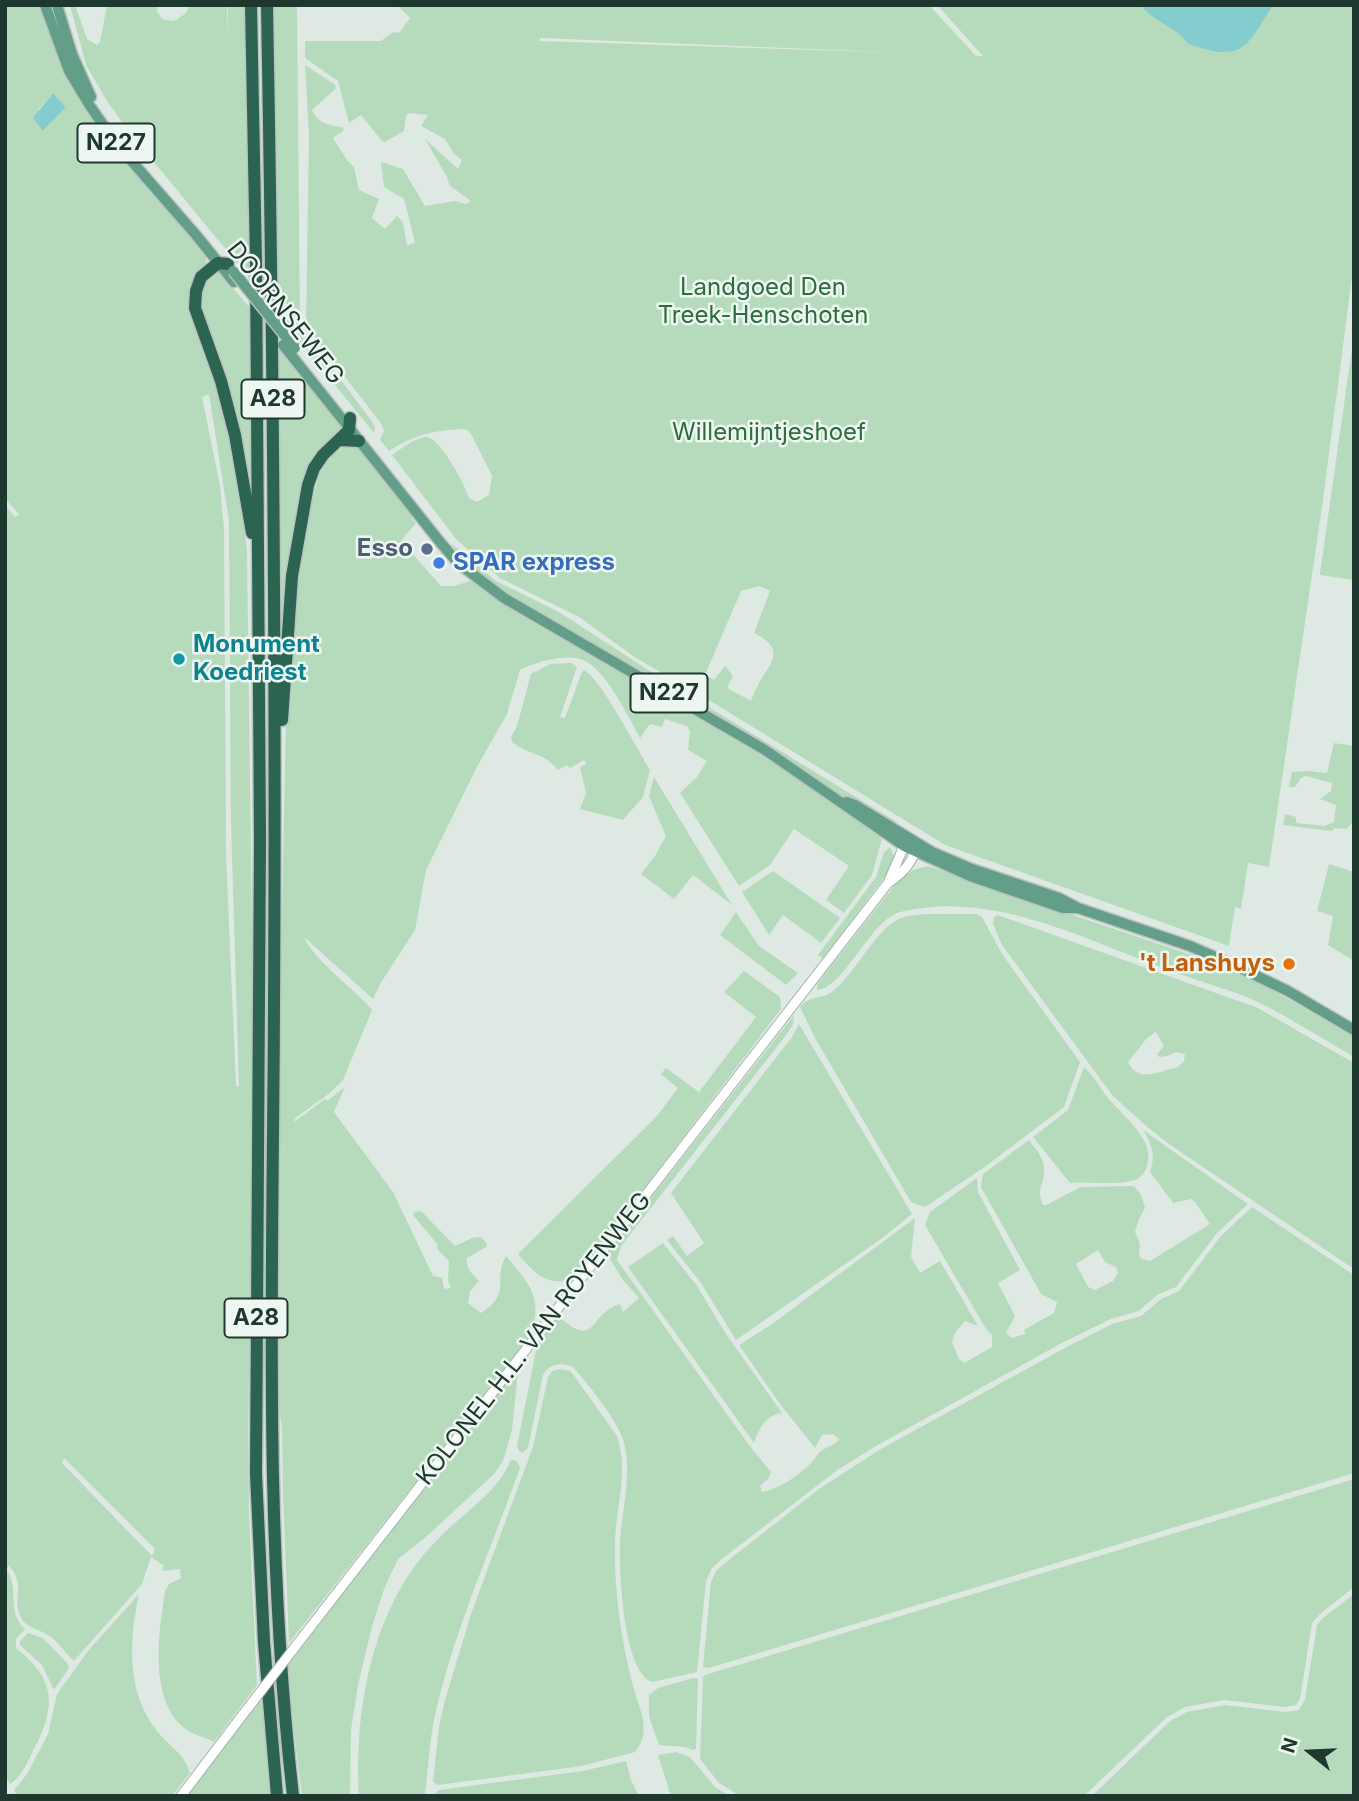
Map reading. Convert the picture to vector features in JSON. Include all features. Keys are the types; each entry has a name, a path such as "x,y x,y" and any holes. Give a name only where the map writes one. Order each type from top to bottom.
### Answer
{"highway":[{"name":"A28","path":"251,5 259,561 260,918 256,1474 264,1642 277,1796"},
{"name":"A28","path":"267,5 272,261 275,794 271,1475 278,1634 293,1796"},
{"name":"A28","path":"228,270 201,277 196,290 195,307 221,381 235,435 259,561"},
{"name":"A28","path":"275,794 291,587 303,510 314,468 323,455 341,440 350,424"},
{"path":"341,440 359,440"}],"main road":[{"name":"DOORNSEWEG","path":"45,5 61,53 84,97 115,142 228,270"},
{"name":"DOORNSEWEG","path":"57,5 78,70 118,139 182,208 228,270 444,539 482,578 532,615"},
{"name":"DOORNSEWEG","path":"350,424 359,440 458,563 477,580 532,615 765,750 904,846 1059,898 1078,908 1164,937 1236,966 1288,991 1354,1030"},
{"name":"DOORNSEWEG","path":"837,798 855,805 916,848"}],"street":[{"name":"KOLONEL H.L. VAN ROYENWEG","path":"888,883 904,846"},
{"name":"KOLONEL H.L. VAN ROYENWEG","path":"181,1796 888,883 907,866 916,848"}],"green space":[{"path":"5,5 40,5 59,63 81,102 207,253 206,264 192,286 226,419 244,519 247,553 254,1091 248,1433 257,1685 214,1742 184,1728 173,1715 165,1700 161,1682 159,1644 165,1591 169,1584 181,1578 180,1569 162,1571 164,1566 151,1557 142,1584 74,1661 51,1637 30,1626 20,1616 17,1578 8,1565 7,1570 13,1585 14,1608 25,1629 16,1639 16,1648 40,1672 49,1696 46,1723 40,1737 23,1770 10,1784 5,1776 5,505 15,517 19,514 5,499","holes":["53,93 66,107 43,131 39,109","209,394 229,521 231,823 239,1087 236,1086 226,854 224,529 220,486 202,397","64,1458 155,1549 152,1556 62,1463"]},
{"path":"70,5 75,5 87,39 97,45 100,42 107,5 158,5 157,11 162,19 174,21 185,14 191,5 227,5 228,33 228,5 245,5 250,279 107,101 86,65"},
{"path":"273,5 297,5 300,325 373,423 374,433 277,314"},
{"name":"Landgoed Den Treek-Henschoten","path":"397,5 929,5 976,56 983,56 937,5 1354,5 1354,261 1323,500 1269,867 1248,863 1241,909 1235,907 1229,946 945,845 636,658 579,617 500,578 456,539 392,455 417,439 432,439 451,463 469,498 477,502 489,495 492,476 471,434 468,430 461,429 432,433 407,441 389,451 380,440 384,431 382,425 306,326 309,136 305,65 336,88 312,110 321,121 344,130 333,138 354,167 359,190 379,199 372,218 385,229 397,216 403,222 407,246 415,242 404,199 384,187 381,162 403,169 425,206 455,201 466,204 471,201 450,186 425,139 458,169 462,160 454,154 445,139 421,126 428,115 409,113 404,131 385,142 382,141 361,115 349,123 338,81 305,58 305,41 381,41 393,32 399,33 410,18","holes":["540,38 904,53 540,41","759,586 770,591 754,633 771,645 773,657 751,701 727,688 733,676 725,666 714,680 705,675 741,591"]},
{"path":"217,270 250,308 251,498 197,297 206,278"},
{"path":"1354,334 1354,580 1320,573"},
{"path":"277,342 347,430 318,458 278,680"},
{"path":"354,439 415,516 411,518 416,523 401,541 441,586 455,586 472,580 524,617 753,750 834,803 882,839 872,875 844,913 826,900 849,866 794,829 770,865 739,886 680,793 697,777 707,761 688,750 690,731 687,726 665,719 662,727 650,724 640,738 616,694 592,665 576,658 551,659 520,670 507,714 477,767 426,870 415,930 373,999 304,937 326,966 372,1010 343,1080 330,1093 295,1118 294,1122 345,1087 334,1112 393,1192 433,1276 442,1278 444,1289 451,1288 448,1280 449,1261 413,1215 415,1212 421,1211 455,1246 481,1237 487,1244 467,1258 468,1268 479,1281 470,1291 468,1303 481,1313 491,1306 499,1293 502,1265 506,1256 529,1285 535,1315 527,1341 289,1643 282,1428 276,1391 278,1103 286,720 296,590 312,502 325,465 333,455"},
{"path":"451,543 496,581 559,612 897,824 894,827 488,582 462,559"},
{"path":"571,663 577,667 560,717 565,718 584,670 591,675 609,700 650,770 643,797 623,820 580,809 586,793 580,767 586,764 584,760 570,768 567,765 558,770 548,760 512,742 511,737 517,726 531,674 550,664"},
{"path":"1334,743 1354,746 1354,820 1347,829 1335,828 1332,831 1283,825 1285,814 1296,817 1296,823 1324,826 1334,822 1336,805 1320,799 1331,791 1332,783 1306,776 1301,778 1295,787 1289,787 1292,772 1327,773"},
{"path":"654,777 732,905 693,875 674,899 641,874 666,836 649,796"},
{"path":"890,847 894,857 887,874 823,958 818,955 876,877 884,852"},
{"path":"1329,864 1354,872 1354,961 1328,945 1333,916 1317,911"},
{"path":"928,866 1218,964 1253,979 1354,1037 1354,1057 1242,995 1036,921 968,907 934,907 900,912 889,918 878,927 837,979 827,987 817,990 817,984 897,882 913,870"},
{"path":"773,871 840,918 821,943 783,915 769,935 742,892"},
{"path":"736,912 759,946 798,973 786,985 720,935"},
{"path":"926,914 976,914 982,917 1002,954 1080,1062 1064,1107 986,1166 925,1207 911,1202 815,1038 800,1007 807,1001 833,991 890,925 905,917"},
{"path":"998,915 1258,1008 1354,1063 1354,1269 1169,1144 1112,1095 1002,945 993,924 994,917","holes":["1156,1032 1164,1046 1157,1054 1159,1057 1176,1052 1185,1054 1184,1061 1175,1068 1147,1075 1135,1071 1128,1062 1147,1038"]},
{"path":"744,971 780,997 781,1009 578,1275 568,1280 552,1281 537,1274 518,1254 657,1116 678,1088 661,1074 666,1068 699,1092 756,1017 724,992"},
{"path":"794,1015 793,1024 787,1034 621,1246 617,1260 771,1472 769,1478 760,1486 762,1492 794,1477 821,1451 839,1439 833,1434 822,1435 815,1448 739,1345 772,1324 915,1218 911,1257 920,1273 940,1261 978,1326 965,1321 955,1333 952,1342 959,1359 964,1363 992,1347 992,1335 925,1225 930,1212 977,1178 978,1192 1020,1270 998,1283 1015,1316 1006,1333 1012,1338 1025,1334 1024,1330 1054,1313 1057,1302 1041,1294 981,1187 983,1174 1029,1140 1040,1154 1044,1166 1040,1195 1043,1205 1081,1187 1134,1186 1141,1195 1145,1208 1135,1232 1140,1244 1141,1259 1150,1261 1210,1224 1191,1199 1173,1203 1150,1172 1152,1150 1143,1130 1248,1204 1217,1233 1176,1287 1157,1295 1139,1311 1111,1319 1060,1344 876,1446 836,1471 722,1559 712,1568 706,1581 697,1672 652,1682 642,1674 635,1660 622,1596 620,1542 627,1483 627,1459 623,1438 595,1394 573,1367 556,1365 543,1375 528,1448 522,1453 517,1446 537,1345 558,1316 571,1326 586,1330 610,1309 620,1304 623,1312 639,1298 623,1280 607,1254","holes":["1098,1250 1105,1262 1116,1267 1118,1273 1113,1281 1095,1290 1088,1287 1076,1264"]},
{"path":"799,1024 912,1214 881,1239 736,1340 701,1283 667,1240 673,1236 687,1256 704,1243 671,1193 792,1037"},
{"path":"1084,1067 1143,1139 1148,1158 1145,1171 1137,1179 1129,1182 1070,1183 1033,1137 1068,1110"},
{"path":"1252,1207 1354,1275 1354,1473 709,1668 703,1667 711,1582 716,1571 725,1563 819,1489 879,1450 1063,1349 1112,1324 1141,1316 1161,1299 1179,1291 1221,1236"},
{"path":"663,1243 697,1286 726,1334 782,1413 767,1420 754,1443 628,1267"},
{"path":"552,1371 570,1371 575,1377 617,1436 620,1449 622,1476 615,1543 617,1597 625,1651 643,1720 643,1736 635,1752 582,1766 438,1785 433,1782 439,1726 445,1700 471,1614 533,1447 548,1377"},
{"path":"518,1372 512,1430 503,1461 494,1474 398,1559 384,1589 358,1685 351,1730 350,1796 302,1796 286,1667 514,1373"},
{"path":"511,1460 517,1461 520,1468 450,1660 433,1725 425,1794 359,1796 360,1727 372,1658 383,1624 416,1564 439,1538 489,1492"},
{"path":"1354,1479 1354,1587 1312,1623 1300,1699 1296,1705 1285,1707 1224,1700 1185,1707 1167,1717 1084,1796 740,1796 719,1783 700,1759 705,1675"},
{"path":"139,1594 132,1648 135,1683 147,1716 162,1737 180,1755 190,1773 172,1796 17,1796 14,1790 27,1774 48,1734 57,1694 88,1651"},
{"path":"1354,1594 1354,1796 1092,1796 1170,1721 1187,1712 1225,1705 1285,1712 1299,1710 1305,1699 1317,1625"},
{"path":"28,1633 43,1638 67,1663 69,1668 54,1690 42,1665 20,1645 20,1641"},
{"path":"698,1679 696,1749 659,1745 649,1717 649,1695 658,1688"},
{"path":"262,1698 270,1796 186,1796"},
{"path":"676,1752 690,1757 715,1787 730,1796 671,1796 658,1755"},
{"path":"626,1761 639,1796 433,1796 439,1790 583,1771"}],"water":[{"path":"1141,5 1273,5 1248,42 1240,48 1220,52 1188,44"},
{"path":"53,93 66,107 43,131 33,118"}],"place":[{"name":"Esso","path":"427,549"},
{"name":"SPAR express","path":"439,563"},
{"name":"Monument Koedriest","path":"179,659"},
{"name":"'t Lanshuys","path":"1289,964"}],"park label":[{"name":"Willemijntjeshoef","path":"769,433"}]}
